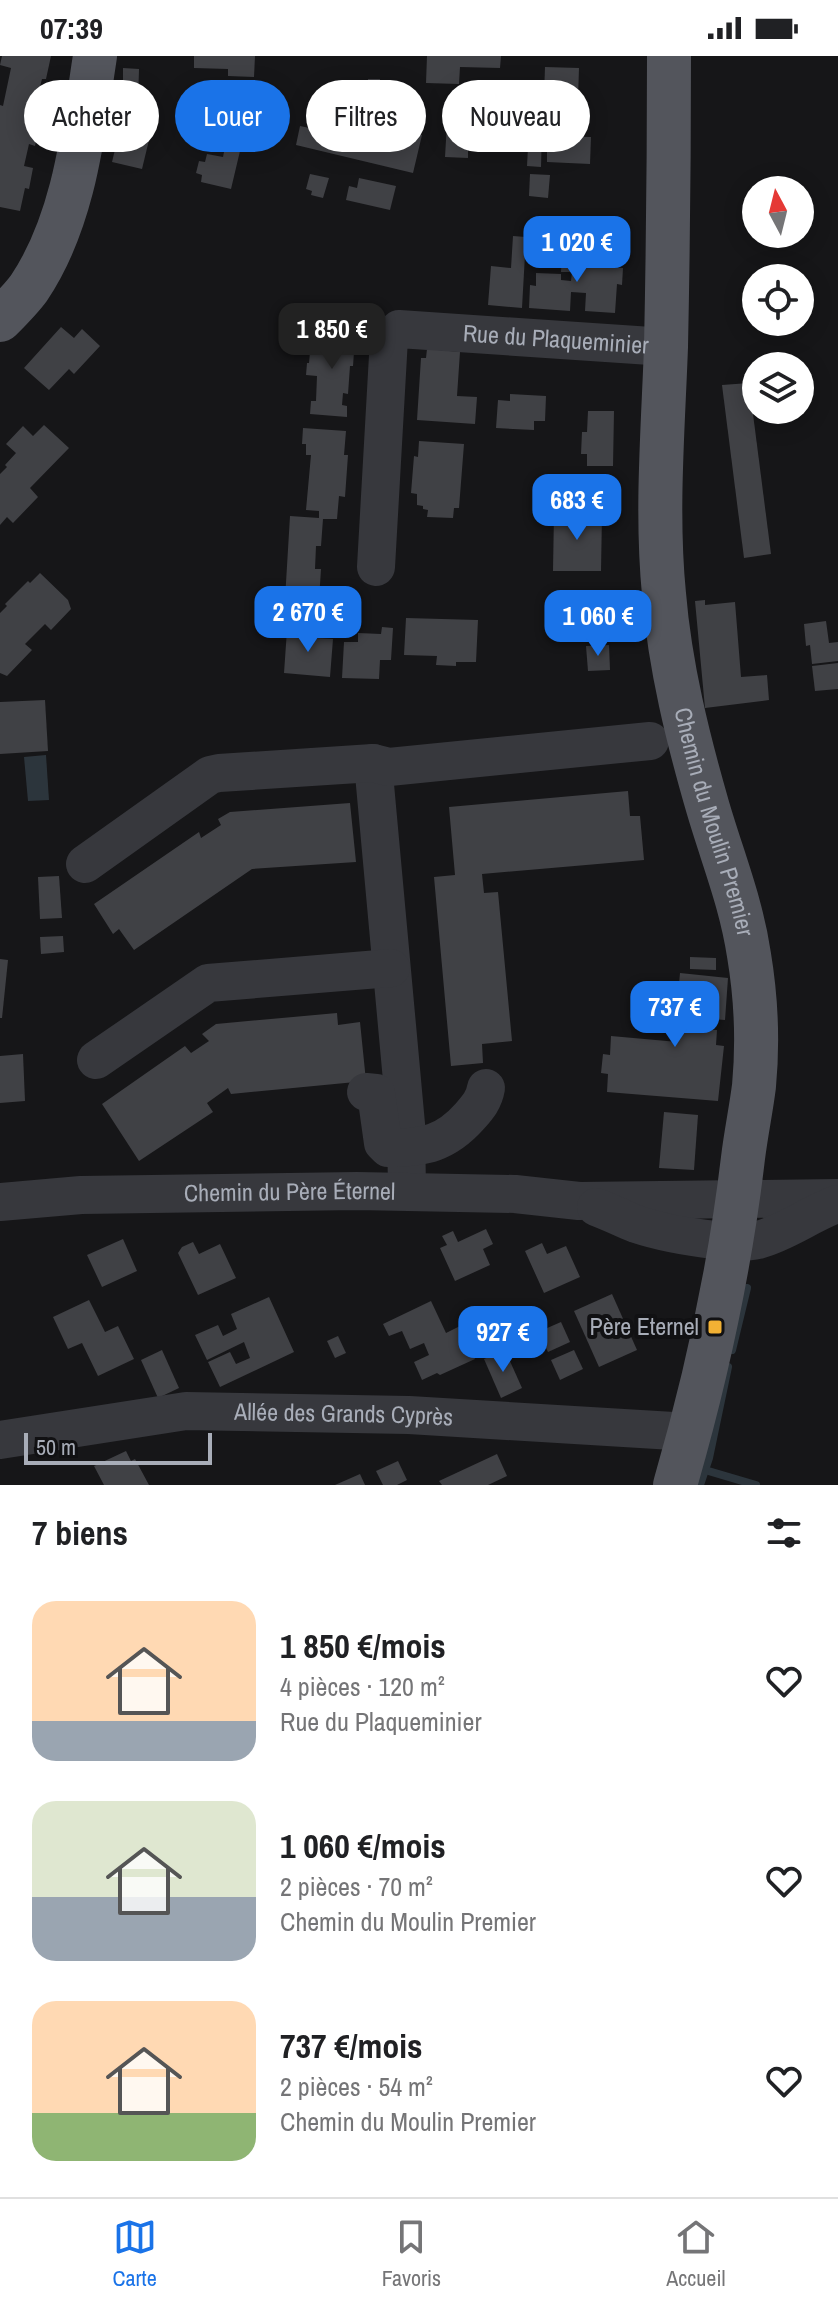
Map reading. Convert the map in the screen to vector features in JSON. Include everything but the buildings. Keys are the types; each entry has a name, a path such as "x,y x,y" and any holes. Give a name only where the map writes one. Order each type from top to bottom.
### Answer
{"main road":[{"path":"0,320 28,290 47,258 58,229 76,173 95,56"},
{"name":"Chemin du Moulin Premier","path":"669,56 661,489 663,594 673,664 689,738 739,901 755,1010 754,1083 731,1242 715,1327 675,1485"}],"street":[{"name":"Rue du Plaqueminier","path":"376,567 389,338 399,329 666,347"},
{"path":"85,864 210,775 373,763 389,767 650,741"},
{"path":"373,763 406,1148 407,1191"},
{"path":"96,1060 208,983 391,968"},
{"path":"366,1092 376,1093 383,1143 388,1148 406,1148 437,1142 456,1132 482,1102 486,1088"},
{"name":"Chemin du Père Éternel","path":"0,1202 81,1195 407,1191 515,1194 579,1201 838,1198"},
{"name":"Chemin du Père Éternel","path":"579,1201 665,1233 731,1242 755,1241 838,1204"},
{"name":"Allée des Grands Cyprès","path":"0,1440 186,1411 409,1415 690,1432"}],"shaded area":[{"path":"46,755 49,800 28,801 24,757"}],"waterway":[{"path":"732,1350 747,1288"},
{"path":"700,1485 709,1458 728,1367"},
{"path":"705,1470 756,1485"}],"place":[{"name":"Père Eternel","path":"715,1327"}]}
